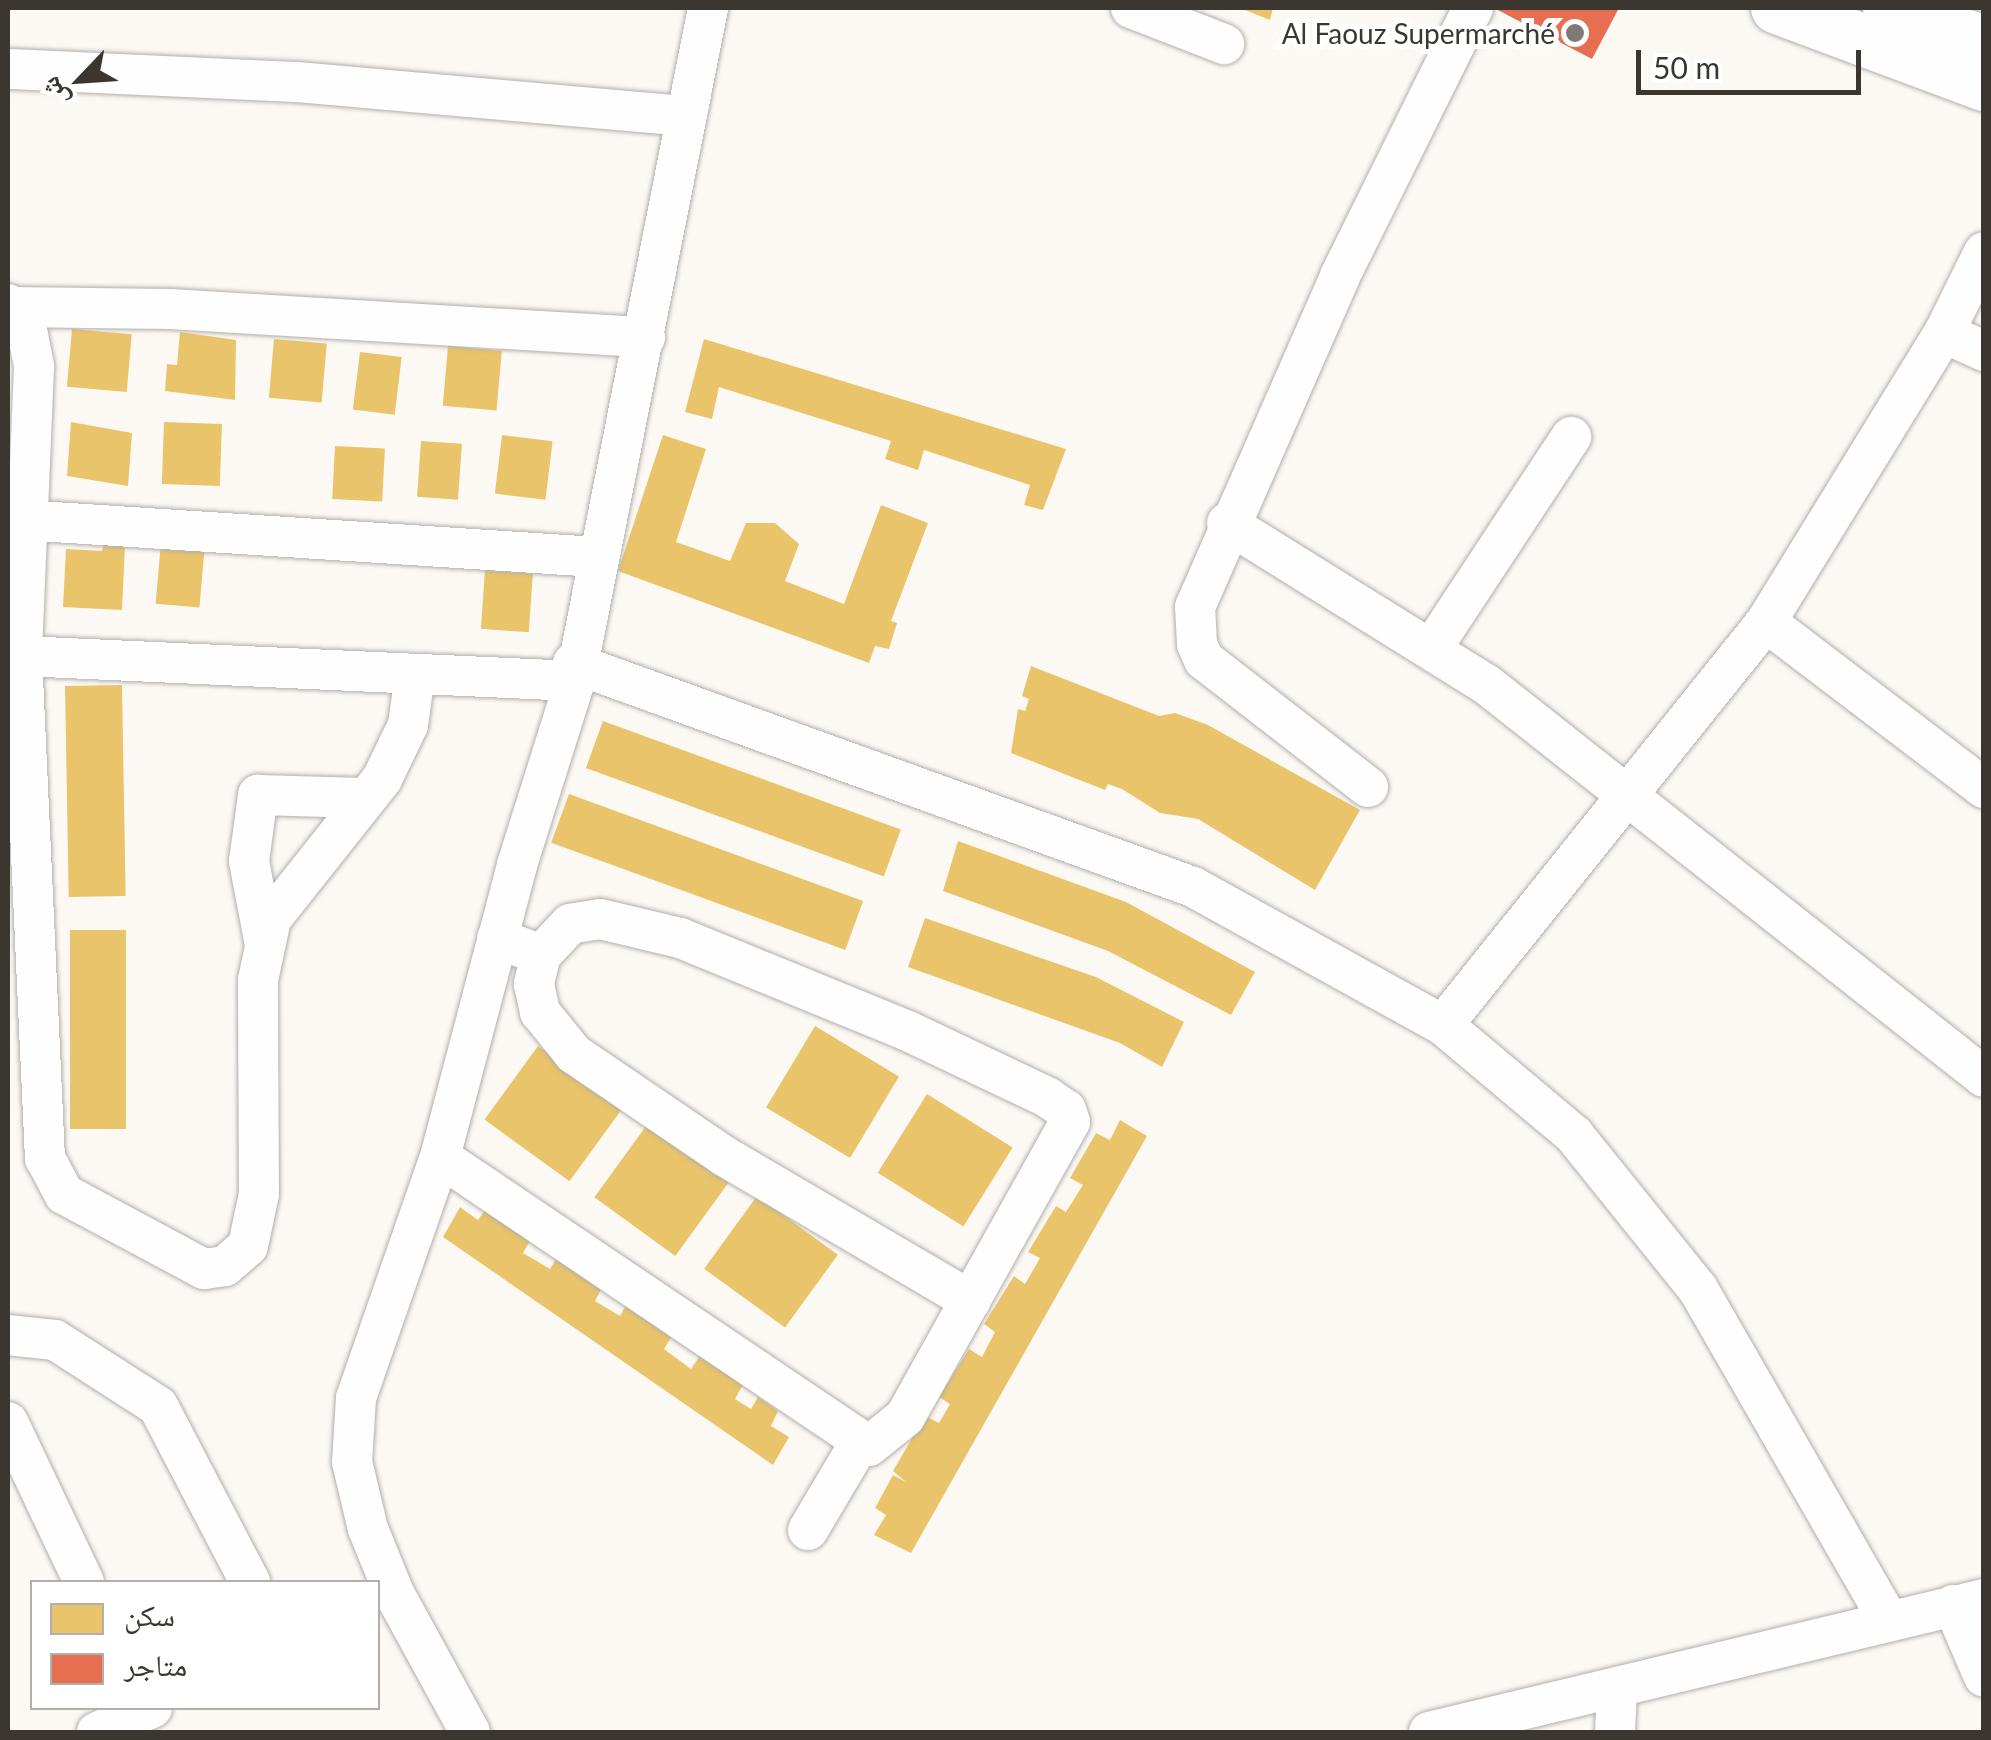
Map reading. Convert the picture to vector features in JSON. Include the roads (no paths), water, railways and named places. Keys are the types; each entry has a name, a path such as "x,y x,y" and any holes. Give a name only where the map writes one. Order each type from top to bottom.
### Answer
{"main road":[{"path":"1776,8 1982,49"},
{"path":"1889,8 1982,49"}],"street":[{"path":"470,1732 386,1597 358,1497 352,1428 372,1342 440,1157 497,938 574,672 646,338 684,116 708,8"},
{"path":"1131,8 1224,44"},
{"path":"1368,787 1204,660 1196,644 1195,607 1227,523 1473,8"},
{"path":"8,69 297,82 684,116"},
{"path":"1444,1025 1766,622 1944,333 1984,252"},
{"path":"9,305 170,309 646,338"},
{"path":"9,305 28,334 34,367 23,520 22,656 45,1158 64,1194 204,1268 225,1266 248,1246 259,1194 258,998 271,919 382,779 408,725 415,674"},
{"path":"1944,333 1984,350"},
{"path":"1432,648 1571,438"},
{"path":"23,520 597,558"},
{"path":"1227,523 1432,648 1629,794 1984,1077"},
{"path":"1766,622 1981,779"},
{"path":"22,656 415,674 574,672 1193,887 1444,1025 1574,1135 1698,1289 1889,1621"},
{"path":"265,945 249,860 258,794 364,798"},
{"path":"440,1157 859,1444 877,1444 904,1417 970,1301 1070,1122 1062,1107 799,983 620,920 570,924 541,955 534,984 540,1012 574,1054 724,1156 970,1301"},
{"path":"497,938 541,955"},
{"path":"8,1335 55,1340 158,1406 249,1580"},
{"path":"8,1422 83,1580"},
{"path":"808,1530 859,1444"},
{"path":"1429,1732 1617,1691 1968,1602 1984,1677"},
{"path":"1615,1732 1617,1691"},
{"path":"96,1732 149,1715"}],"place":[{"name":"Al Faouz Supermarché","path":"1575,33"}]}
